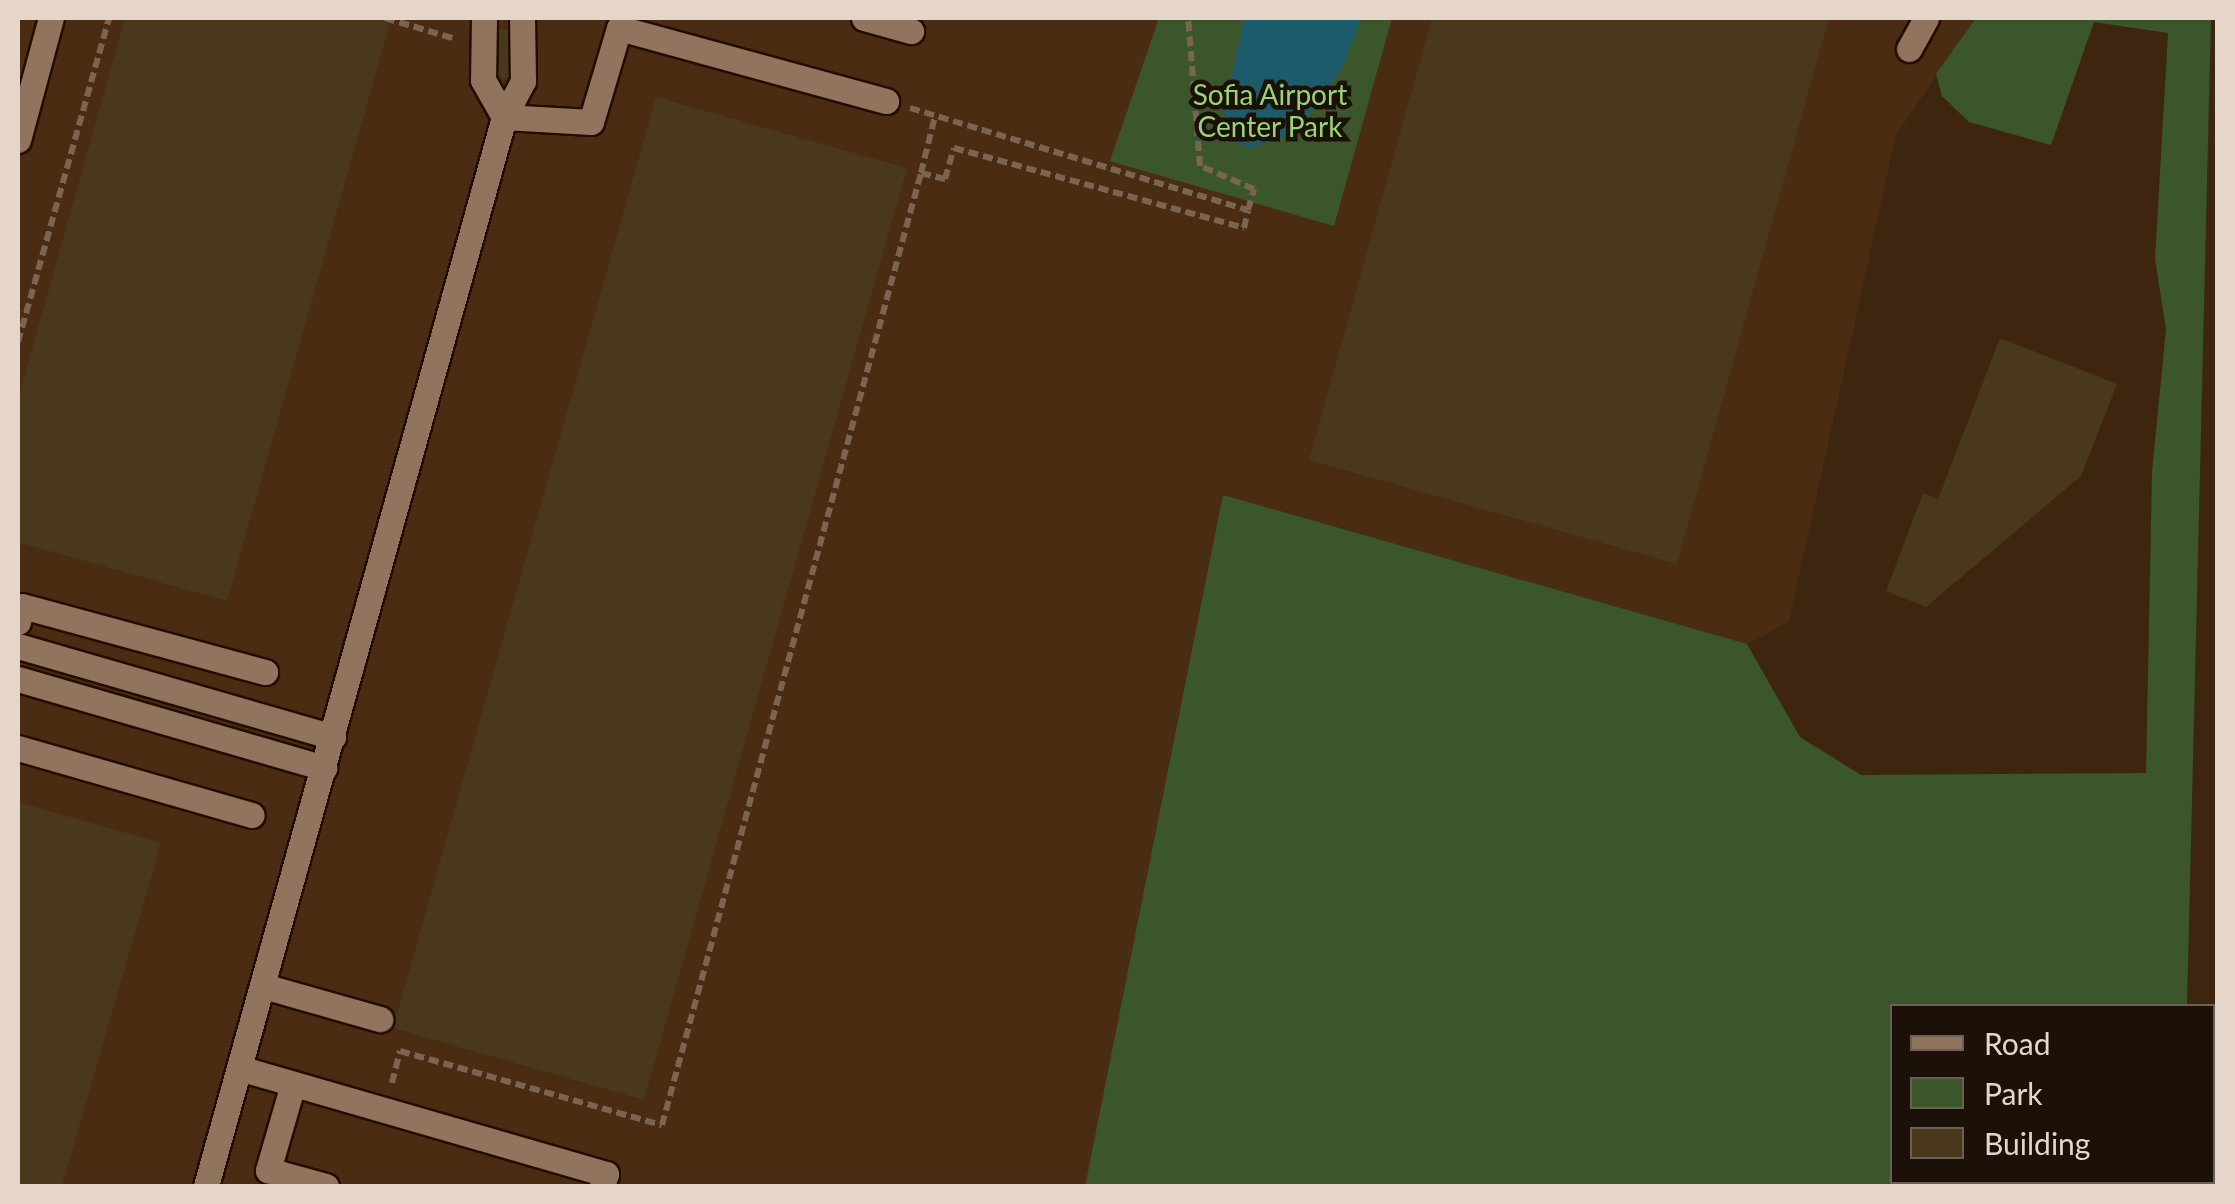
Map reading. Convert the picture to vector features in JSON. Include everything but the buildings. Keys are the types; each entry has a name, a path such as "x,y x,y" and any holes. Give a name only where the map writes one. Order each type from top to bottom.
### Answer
{"lane":[{"path":"18,140 51,18"},
{"path":"484,18 480,46 483,80 504,117"},
{"path":"206,1186 504,117 522,80 522,18"},
{"path":"864,18 911,31"},
{"path":"1909,49 1926,18"},
{"path":"504,117 591,122 619,28 886,101"},
{"path":"19,611 265,672"},
{"path":"18,646 333,736"},
{"path":"18,679 324,768"},
{"path":"18,748 252,815"},
{"path":"263,986 380,1019"},
{"path":"239,1068 606,1174 602,1186"},
{"path":"293,1084 268,1170 326,1186"}],"path":[{"path":"18,342 109,18"},
{"path":"385,18 480,46"},
{"path":"921,172 945,179 954,148 1244,228 1254,189 1200,166 1188,18"},
{"path":"886,101 1248,210"},
{"path":"384,1110 400,1051 662,1126 935,116"}],"shaded area":[{"path":"18,18 1976,18 1896,135 1789,622 1747,644 1223,496 1085,1186 18,1186"}],"green space":[{"name":"Sofia Airport Center Park","path":"1159,18 1392,18 1334,226 1110,161"},
{"path":"1976,18 2211,18 2187,1004 1890,1004 1890,1184 2183,1186 1085,1186 1223,495 1747,644 1800,737 1861,775 2146,773 2152,472 2166,329 2155,259 2168,33 2094,22 2051,145 1969,122 1942,96 1936,74"}],"water":[{"path":"1244,18 1361,18 1344,64 1312,112 1282,137 1252,148 1232,141 1224,112"}]}
